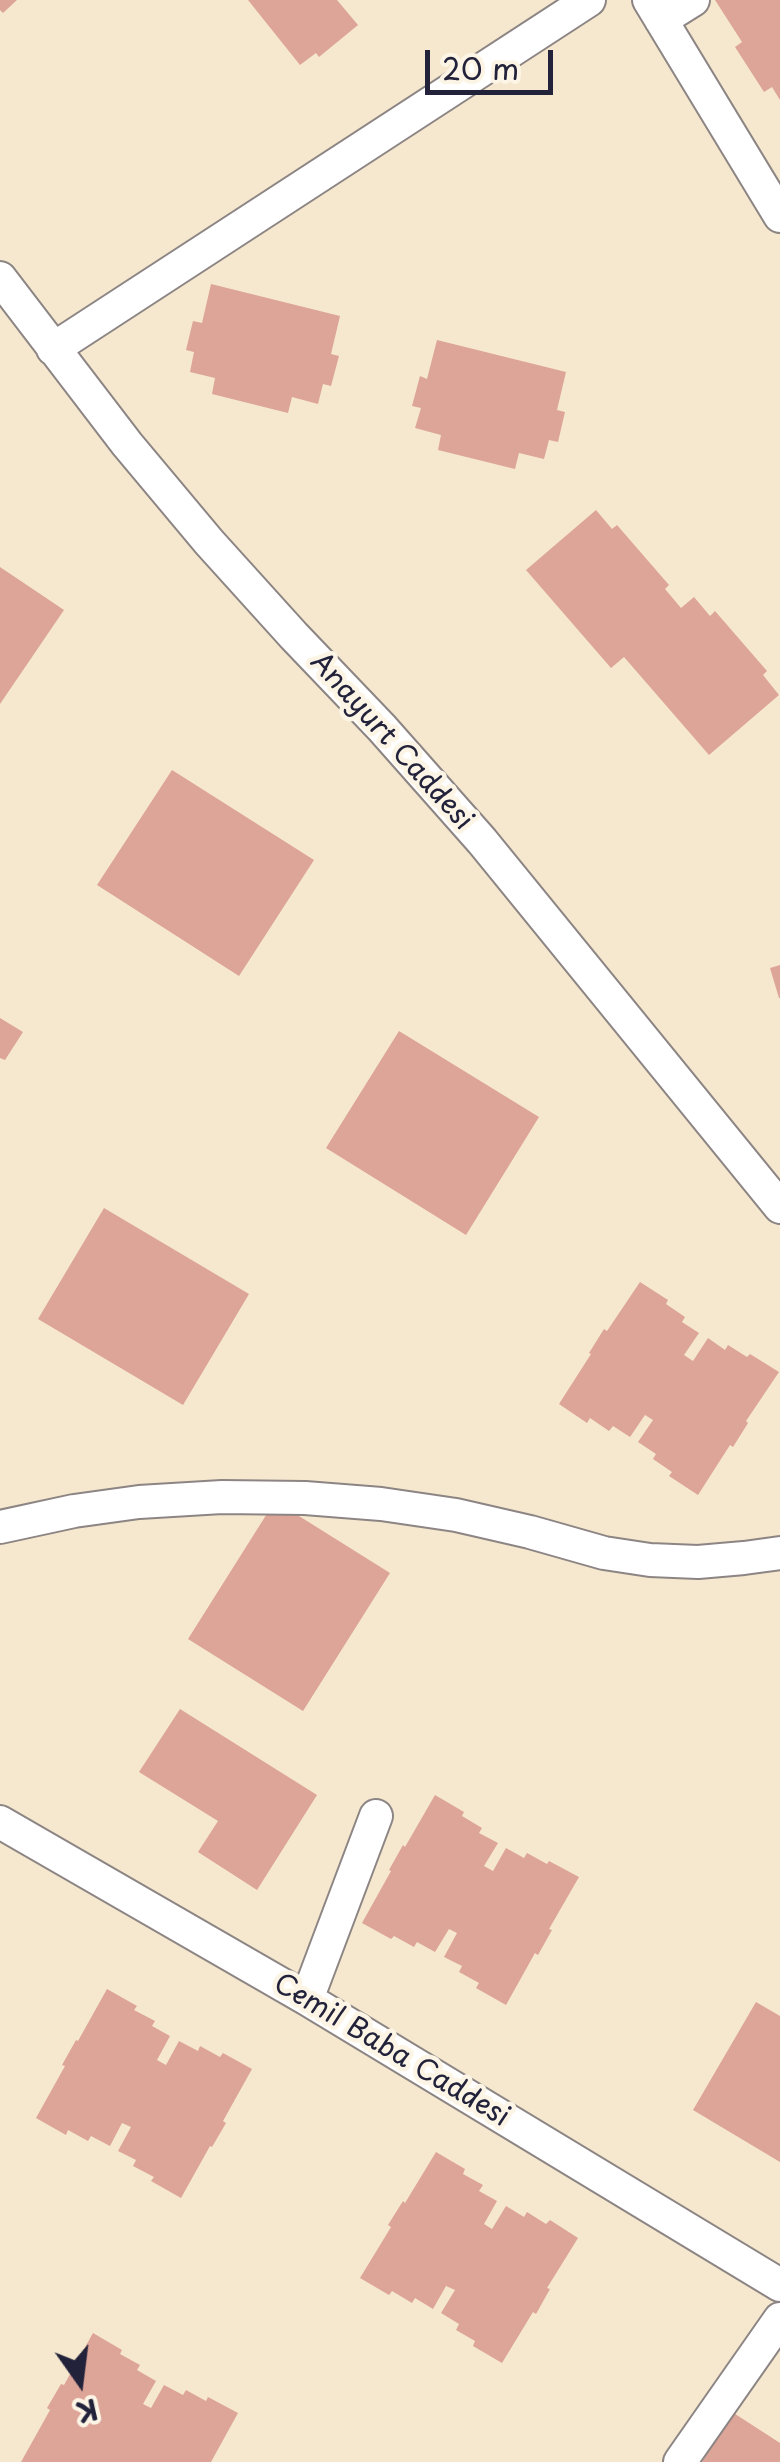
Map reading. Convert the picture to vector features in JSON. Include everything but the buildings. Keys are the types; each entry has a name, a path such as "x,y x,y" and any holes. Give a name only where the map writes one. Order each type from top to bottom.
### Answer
{"street":[{"path":"53,349 589,0"},
{"path":"693,0 655,10 780,216"},
{"name":"Anayurt Caddesi","path":"0,278 127,444 209,542 393,741 768,1174 780,1206"},
{"path":"0,1528 74,1511 139,1502 222,1497 306,1498 456,1515 604,1553 650,1560 698,1562 780,1552"},
{"path":"307,1999 376,1816"},
{"name":"Cemil Baba Caddesi","path":"0,1822 307,1999 780,2285"},
{"path":"680,2462 780,2319"}]}
